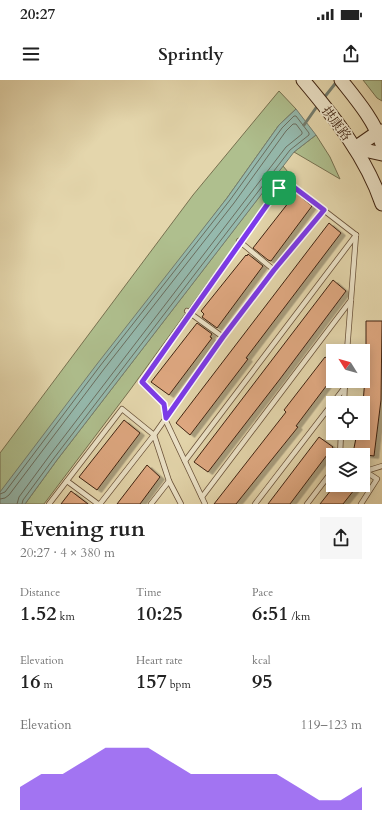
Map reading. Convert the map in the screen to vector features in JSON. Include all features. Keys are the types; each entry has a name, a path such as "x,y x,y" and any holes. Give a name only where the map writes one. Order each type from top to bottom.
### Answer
{"main road":[{"name":"拱康路","path":"304,80 334,117 355,148 382,154"},
{"name":"拱康路","path":"341,80 381,135 355,148"},
{"path":"355,148 382,204"}],"lane":[{"path":"205,504 166,418 164,404 142,382 279,188 291,185 356,235"},
{"path":"67,481 99,504 154,435 223,337 274,270 324,210"},
{"path":"348,344 356,235"},
{"path":"185,461 356,235"},
{"path":"239,241 274,270"},
{"path":"202,497 351,300"},
{"path":"187,311 223,337"},
{"path":"255,504 344,388"},
{"path":"50,504 122,409 154,435 169,481 181,504"},
{"path":"370,470 382,466"},
{"path":"360,504 380,479 370,474"},
{"path":"307,504 326,479"},
{"path":"151,504 169,481"}],"green space":[{"path":"363,80 382,80 382,101 377,98"},
{"path":"279,91 296,109 279,125 227,198 0,494 0,453 193,195"},
{"path":"316,135 330,157 340,179 294,152"},
{"path":"283,166 288,172 130,390 44,504 25,504 57,460"}],"water":[{"path":"296,109 316,135 294,152 57,460 25,504 0,504 0,492 97,364 227,198 279,125"}],"building":[{"path":"296,193 312,206 271,261 268,260 253,248"},
{"path":"329,223 341,233 246,358 248,359 190,435 176,423"},
{"path":"248,254 263,266 217,328 202,317 204,314 201,311"},
{"path":"333,280 346,291 208,472 194,462"},
{"path":"366,321 382,321 381,400 374,456 370,455 370,448 354,448 356,440 370,440 370,396 364,396 364,388 370,388 370,344 366,344"},
{"path":"197,323 212,334 210,337 212,338 169,395 151,382"},
{"path":"326,358 326,386 296,426 298,427 236,504 214,504 286,412 284,410"},
{"path":"124,420 140,433 97,490 79,477"},
{"path":"319,437 333,447 326,448 326,456 290,504 268,504"},
{"path":"147,465 160,477 140,504 117,504"},
{"path":"71,491 88,504 61,504"},
{"path":"329,492 352,492 343,504 320,504"}],"waterway":[{"path":"323,99 338,80"},
{"path":"304,125 318,105"}],"route":[{"path":"291,185 324,210 274,270 223,337 166,418 164,404 142,382 279,188 291,185"}]}
